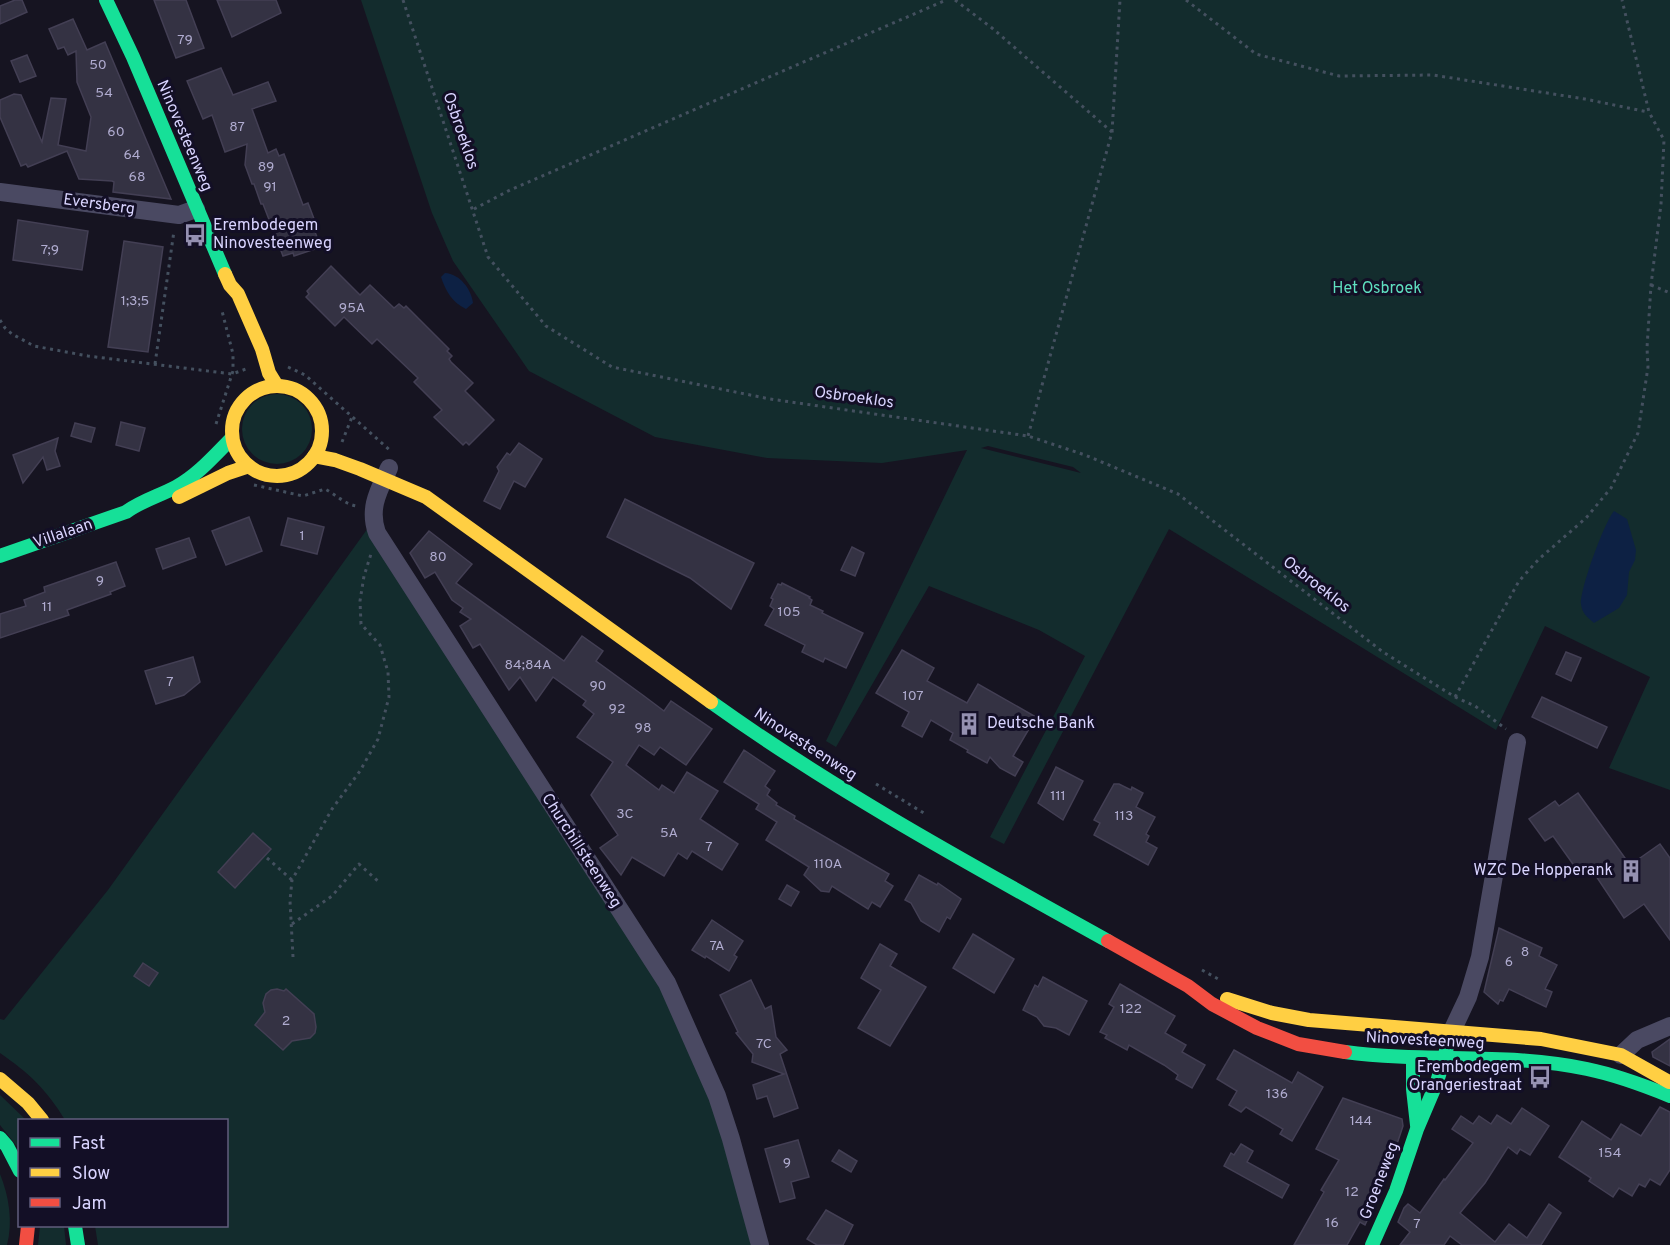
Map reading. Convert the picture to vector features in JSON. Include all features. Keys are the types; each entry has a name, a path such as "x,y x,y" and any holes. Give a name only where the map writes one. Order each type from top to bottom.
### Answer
{"main road":[{"name":"Ninovesteenweg","path":"106,0 133,57 196,209 230,285 238,294 262,349 269,373 277,386"},
{"name":"Ninovesteenweg","path":"230,285 228,297 241,335"},
{"path":"277,386 291,388 314,405 320,419 322,433 314,456 303,467 291,473 276,475 262,473 249,466 238,454 232,438 232,425 236,413 251,388 277,386"},
{"path":"322,433 336,442"},
{"name":"Villalaan","path":"178,492 232,438"},
{"name":"Ninovesteenweg","path":"314,456 386,465 426,497 777,748 906,828 1188,986 1200,997 1258,1028 1283,1039 1318,1049 1413,1059 1540,1062 1582,1067 1611,1074 1670,1096"},
{"name":"Villalaan","path":"0,556 126,512 138,512 178,492 249,466"},
{"name":"Ninovesteenweg","path":"1188,986 1206,990 1245,1006 1309,1020 1541,1039 1621,1055 1670,1083"},
{"path":"1413,1059 1452,1031"},
{"name":"Groeneweg","path":"1372,1245 1396,1191 1417,1129 1437,1082 1452,1031"},
{"name":"Groeneweg","path":"1413,1059 1417,1129"},
{"path":"0,1079 28,1103 41,1119"},
{"path":"0,1138 18,1167"},
{"path":"26,1245 28,1227"},
{"path":"75,1227 78,1245"}],"street":[{"name":"Eversberg","path":"0,192 177,215 196,209"},
{"name":"Churchillsteenweg","path":"386,465 373,508 373,522 377,533 667,983 717,1096 735,1150 760,1245"},
{"path":"1452,1031 1468,997 1480,957 1517,742"},
{"path":"1621,1055 1637,1040 1670,1026"}],"path":[{"name":"Osbroeklos","path":"403,0 488,257 546,326 612,367 770,399 1028,436 1085,455 1179,494 1383,652 1455,697 1475,706 1510,732 1517,742"},
{"path":"474,209 510,190 946,0"},
{"path":"955,0 992,28 1112,132"},
{"path":"1028,436 1112,132 1120,0"},
{"path":"1186,0 1256,54 1339,76 1433,75 1585,99 1649,112"},
{"path":"1455,697 1519,581 1539,559 1586,518 1611,488 1638,433 1648,367 1651,285 1661,204 1664,140 1649,112 1622,0"},
{"path":"155,365 177,215"},
{"path":"1651,285 1670,293"},
{"path":"215,427 232,374 233,354 222,309"},
{"path":"0,320 5,328 29,344 88,356 232,374"},
{"path":"88,356 89,351"},
{"path":"283,362 305,375 386,465"},
{"path":"293,957 290,901 292,880 332,809 360,771 378,739 389,697 388,672 380,645 361,624 361,592 377,533"},
{"path":"870,780 930,817"},
{"path":"267,858 292,880"},
{"path":"292,924 332,896 359,864 379,882"},
{"path":"1195,966 1225,983"}],"green space":[{"name":"Het Osbroek","path":"361,0 1670,0 1670,790 1609,768 1650,677 1545,626 1496,730 1169,529 1004,844 990,837 1085,656 1039,630 929,586 836,747 826,741 967,450 882,463 767,458 655,437 529,371 453,261 432,213","holes":["988,446 1073,467 1081,473 981,448"]},
{"path":"277,394 290,397 302,404 309,416 312,429 309,442 302,454 290,461 277,464 264,461 252,454 245,442 242,429 245,416 252,404 264,397"},
{"path":"368,528 385,561 660,986 710,1097 751,1245 98,1245 95,1227 228,1227 228,1119 64,1119 37,1083 0,1053 0,1019 4,1020 108,890"},
{"path":"0,1095 25,1119 18,1119 18,1148 0,1125"},
{"path":"0,1174 9,1209 10,1227 7,1245 0,1245"},
{"path":"40,1227 64,1227 66,1245 38,1245"}],"water":[{"path":"445,273 460,279 470,293 473,303 466,309 453,300 447,292 441,277"},
{"path":"1614,511 1627,519 1636,550 1635,560 1629,572 1627,595 1619,608 1594,623 1582,610 1582,596 1588,571"}],"building":[{"path":"15,0 22,0 27,12 0,24 0,6"},
{"path":"154,0 186,0 204,48 176,58"},
{"path":"217,0 276,0 281,13 232,37"},
{"path":"73,19 87,50 105,42 171,199 113,192 114,182 112,181 79,179 67,151 28,167 26,164 21,166 0,117 0,100 14,94 21,95 42,142 51,98 66,99 58,145 86,151 91,117 77,82 76,51 68,55 64,47 58,49 49,29"},
{"path":"27,55 36,76 20,82 11,61"},
{"path":"221,68 233,95 268,82 276,101 252,109 268,153 276,149 279,156 284,154 303,205 308,203 316,224 313,227 321,247 294,256 293,253 283,256 245,165 247,144 225,152 212,115 203,119 187,81"},
{"path":"18,220 88,231 82,270 13,260"},
{"path":"124,241 163,247 148,352 108,347"},
{"path":"331,266 360,295 370,285 394,308 399,304 404,308 406,306 449,349 447,351 452,356 449,359 451,362 473,383 465,391 494,420 469,445 466,442 463,445 434,417 442,410 414,382 418,378 377,339 372,344 344,317 335,326 306,297 309,294 307,291"},
{"path":"121,422 145,428 139,451 116,445"},
{"path":"75,423 95,428 91,442 71,436"},
{"path":"58,438 55,451 60,466 47,470 43,457 23,483 13,455"},
{"path":"519,443 542,459 525,487 514,481 500,509 484,501 499,471 497,467 507,453 510,455"},
{"path":"625,499 754,563 731,609 690,578 607,537"},
{"path":"249,517 262,551 226,565 212,531"},
{"path":"288,518 324,527 317,554 281,545"},
{"path":"429,531 472,564 456,583 564,661 582,636 603,651 596,661 664,711 671,701 712,729 686,765 660,747 654,755 639,745 626,765 659,790 662,785 674,793 687,772 718,791 700,819 738,844 722,870 692,851 687,859 678,853 664,876 632,857 621,875 600,848 618,835 591,795 613,762 577,737 594,714 583,705 586,701 553,677 536,701 520,677 509,690 480,644 473,648 460,626 471,619 460,612 463,608 452,600 435,572 425,578 410,553"},
{"path":"189,538 196,557 163,569 156,549"},
{"path":"852,547 864,553 855,576 841,570"},
{"path":"116,562 125,586 110,592 111,594 67,610 69,615 0,638 0,614 26,606 24,600 45,592 44,587"},
{"path":"782,583 810,597 812,600 810,605 823,611 822,613 863,633 846,668 825,658 823,662 802,652 805,645 765,625 774,609 770,606 773,599 771,598 778,584"},
{"path":"902,650 934,668 927,681 967,703 978,684 1036,717 1013,756 1023,762 1015,776 1000,768 990,757 987,763 967,752 968,750 950,740 953,733 931,720 922,737 902,726 909,712 876,693"},
{"path":"1566,652 1581,658 1571,681 1556,674"},
{"path":"193,657 200,682 184,695 156,704 145,671"},
{"path":"1542,697 1607,727 1597,748 1532,717"},
{"path":"744,750 775,771 765,786 770,790 767,795 777,803 776,805 795,816 794,819 889,874 885,881 893,886 880,907 872,902 868,909 832,886 829,892 821,891 804,875 809,867 766,840 777,822 756,809 759,804 724,782"},
{"path":"1056,767 1083,781 1063,820 1038,803"},
{"path":"1114,784 1131,790 1132,787 1143,793 1136,807 1155,817 1146,834 1149,836 1146,842 1157,848 1148,865 1094,835 1100,823 1094,820"},
{"name":"WZC De Hopperank","path":"1578,793 1630,865 1660,844 1670,858 1670,940 1644,904 1624,918 1590,867 1580,874 1553,836 1545,841 1529,819 1555,801 1559,806"},
{"path":"253,833 271,849 235,888 218,872"},
{"path":"919,875 937,885 938,883 961,899 950,919 947,917 939,932 921,921 911,903 905,900"},
{"path":"787,885 799,892 791,906 779,899"},
{"path":"712,920 743,941 734,955 737,957 729,971 692,950"},
{"path":"1499,928 1542,948 1539,956 1557,965 1545,989 1552,992 1546,1007 1509,989 1503,1001 1500,1000 1498,1004 1484,992"},
{"path":"973,934 1014,959 994,993 953,968"},
{"path":"880,944 897,954 890,966 926,987 890,1046 858,1028 881,990 861,978"},
{"path":"143,963 158,973 149,986 134,976"},
{"path":"1043,977 1087,1001 1069,1035 1056,1028 1044,1026 1037,1017 1023,1010 1035,985 1038,987"},
{"path":"751,980 765,1009 771,1006 776,1037 787,1050 780,1054 798,1108 774,1117 767,1096 757,1099 753,1085 784,1074 752,1062 753,1054 736,1033 738,1032 720,995"},
{"path":"1120,984 1175,1016 1165,1033 1186,1045 1182,1052 1205,1065 1192,1088 1176,1079 1178,1075 1164,1065 1129,1045 1127,1050 1105,1038 1107,1035 1100,1032 1114,1007 1109,1004"},
{"path":"277,989 284,991 286,989 314,1014 316,1027 315,1033 310,1038 292,1041 283,1050 255,1025 265,1012 263,1003 266,994"},
{"path":"1670,1039 1670,1066 1653,1057 1652,1052"},
{"path":"1234,1050 1292,1083 1298,1072 1323,1087 1292,1141 1280,1134 1283,1129 1246,1107 1241,1112 1229,1105 1237,1091 1217,1079"},
{"path":"1343,1098 1402,1119 1403,1126 1383,1186 1365,1225 1360,1222 1347,1245 1294,1245 1324,1192 1321,1190 1339,1160 1316,1149"},
{"path":"1660,1107 1670,1112 1670,1170 1660,1185 1650,1179 1645,1187 1639,1184 1632,1196 1619,1188 1613,1197 1589,1181 1591,1178 1559,1157 1582,1121 1611,1140 1621,1124 1641,1136"},
{"path":"1522,1108 1549,1126 1530,1155 1520,1149 1517,1154 1508,1147 1485,1183 1460,1213 1495,1242 1509,1224 1527,1238 1549,1204 1561,1213 1541,1245 1462,1245 1450,1236 1444,1245 1400,1245 1410,1232 1398,1222 1404,1208 1408,1204 1420,1213 1473,1143 1452,1129 1461,1116 1473,1124 1479,1116 1491,1124 1497,1115 1511,1124"},
{"path":"798,1140 809,1177 791,1182 795,1198 780,1202 765,1149"},
{"path":"1241,1144 1253,1151 1247,1162 1289,1185 1282,1198 1224,1166 1231,1153 1234,1155"},
{"path":"839,1150 857,1161 851,1172 832,1161"},
{"path":"826,1210 853,1225 843,1245 817,1245 807,1239"}],"traffic: fast":[{"path":"106,0 133,57 225,274"},
{"path":"0,556 126,512 176,487 199,471 232,438"},
{"path":"711,702 856,797 1108,941"},
{"path":"1372,1245 1396,1191 1417,1129 1437,1082 1448,1044"},
{"path":"1345,1052 1557,1064 1608,1074 1670,1096"},
{"path":"1413,1059 1413,1089 1417,1125"},
{"path":"0,1138 18,1167"},
{"path":"75,1227 78,1245"}],"traffic: slow":[{"path":"225,274 230,285 238,294 262,349 269,373 277,386"},
{"path":"277,386 294,390 309,399 318,414 322,431 318,448 309,463 294,472 277,476 260,472 245,463 236,448 232,431 236,414 245,399 260,390 277,386"},
{"path":"314,456 335,460 360,469 426,497 711,702"},
{"path":"179,497 228,473 249,466"},
{"path":"1227,999 1272,1013 1309,1020 1541,1039 1621,1055 1669,1082"},
{"path":"0,1079 28,1103 41,1119"}],"traffic: jam":[{"path":"1108,941 1188,986 1212,1004 1257,1028 1298,1044 1345,1052"},
{"path":"26,1245 28,1227"}],"place":[{"name":"Erembodegem Ninovesteenweg","path":"195,235"},
{"name":"Deutsche Bank","path":"969,724"},
{"name":"WZC De Hopperank","path":"1631,871"},
{"name":"Erembodegem Orangeriestraat","path":"1540,1077"}]}
